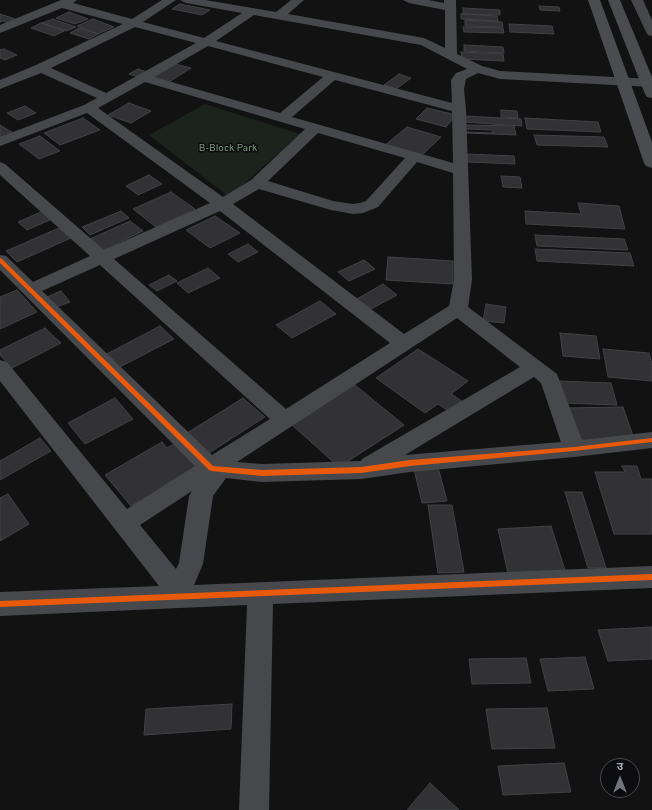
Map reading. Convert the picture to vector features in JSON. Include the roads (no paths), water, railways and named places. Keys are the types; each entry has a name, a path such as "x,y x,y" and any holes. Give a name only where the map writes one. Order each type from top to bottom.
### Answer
{"street":[{"path":"0,85 41,68 133,23 170,0"},
{"path":"186,0 414,39 434,46 477,69 500,76 624,83 650,87"},
{"path":"279,16 298,0"},
{"path":"409,0 450,3 451,55"},
{"path":"594,0 652,163"},
{"path":"614,0 650,87"},
{"path":"637,0 652,32"},
{"path":"0,30 66,2 205,43 459,109"},
{"path":"0,142 89,108 145,78 205,43 252,12"},
{"path":"41,68 107,98"},
{"path":"124,523 216,469 285,420 458,309 462,280 459,109 457,89 458,80 461,76 477,69"},
{"path":"282,118 332,76"},
{"path":"145,78 460,170"},
{"path":"89,108 222,204 404,344"},
{"path":"30,290 222,204 257,183 315,128"},
{"path":"257,183 331,205 353,209 363,208 372,204 414,157"},
{"path":"0,167 285,420"},
{"path":"0,260 216,469 262,473 361,470 410,463 574,449 652,440"},
{"path":"458,309 550,379 574,449"},
{"path":"0,367 181,593"},
{"path":"361,470 535,367"},
{"path":"181,593 191,564 201,496 216,469"},
{"path":"0,604 181,593 260,593 652,577"},
{"path":"254,810 260,593"}],"park label":[{"name":"B-Block Park","path":"228,149"}]}
